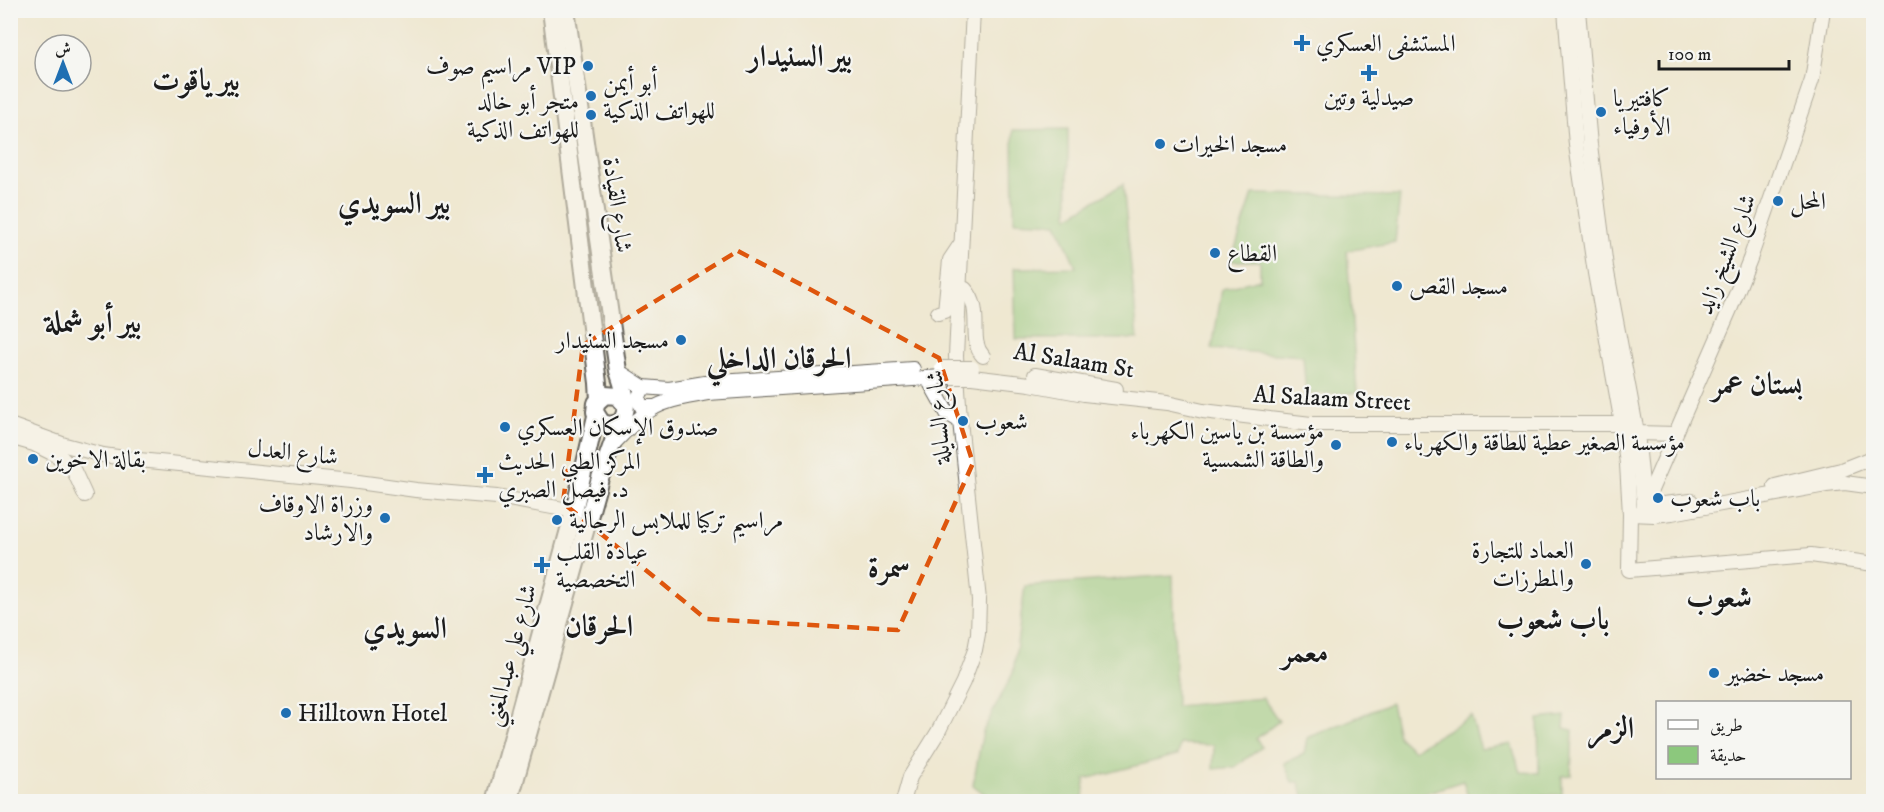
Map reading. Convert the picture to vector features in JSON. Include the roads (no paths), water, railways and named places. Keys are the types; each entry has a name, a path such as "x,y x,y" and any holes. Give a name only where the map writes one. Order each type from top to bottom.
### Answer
{"main road":[{"name":"شارع القيادة","path":"551,10 598,383 597,408"},
{"name":"شارع القيادة","path":"566,10 625,406"},
{"path":"1565,10 1576,145 1595,273 1622,424 1630,514 1629,570 1811,555 1874,564"},
{"path":"1578,10 1590,145 1606,267 1637,433 1644,506 1683,503 1766,488 1841,470 1874,457"},
{"name":"شارع الشيخ زايد","path":"1644,506 1746,268 1812,80 1823,10"},
{"name":"شارع السايلة","path":"903,801 910,777 938,732 963,682 975,650 978,633 979,600 960,421 956,356 960,245 975,14"},
{"path":"938,313 945,311 950,260 960,245"},
{"path":"959,288 965,289 975,302 977,347 983,356"},
{"path":"618,371 643,387 669,389 705,383 942,372"},
{"path":"611,446 644,414 654,407 674,400 708,393 927,377 942,372"},
{"name":"Al Salaam St","path":"942,372 1039,376 1153,395 1167,402"},
{"path":"927,377 947,413 960,421"},
{"path":"643,387 638,399 642,407 654,407"},
{"path":"606,395 614,395 621,399 625,406 625,415 620,422 611,425 606,425 597,408 606,395"},
{"name":"Al Salaam Street","path":"1167,402 1203,411 1311,424 1622,424"},
{"name":"شارع علي عبدالمغني","path":"495,801 574,511 597,408"},
{"name":"شارع علي عبدالمغني","path":"509,801 600,478 620,422"},
{"path":"1622,424 1637,433 1676,434"},
{"name":"شارع العدل","path":"10,425 65,445 103,455 496,497 574,511"},
{"path":"10,437 34,444 62,458 74,471 85,495"},
{"path":"1630,514 1672,513 1826,485 1845,483 1874,487"}],"place":[{"name":"المستشفى العسكري","path":"1302,43"},
{"name":"مراسيم صوف VIP","path":"588,66"},
{"name":"صيدلية وتين","path":"1369,73"},
{"name":"أبو أيمن للهواتف الذكية","path":"591,96"},
{"name":"كافتيريا الأوفياء","path":"1601,112"},
{"name":"متجر أبو خالد للهواتف الذكية","path":"591,115"},
{"name":"مسجد الخيرات","path":"1160,144"},
{"name":"المحل","path":"1778,201"},
{"name":"القطاع","path":"1215,253"},
{"name":"مسجد القص","path":"1397,286"},
{"name":"مسجد السنيدار","path":"681,340"},
{"name":"شعوب","path":"963,421"},
{"name":"صندوق الإسكان العسكري","path":"505,427"},
{"name":"مؤسسة الصغير عطية للطاقة والكهرباء","path":"1392,442"},
{"name":"مؤسسة بن ياسين الكهرباء والطاقة الشمسية","path":"1336,445"},
{"name":"بقالة الاخوين","path":"33,459"},
{"name":"المركز الطبي الحديث د. فيصل الصبري","path":"485,475"},
{"name":"باب شعوب","path":"1658,498"},
{"name":"وزراة الاوقاف والارشاد","path":"385,518"},
{"name":"مراسيم تركيا للملابس الرجالية","path":"557,520"},
{"name":"العماد للتجارة والمطرزات","path":"1586,564"},
{"name":"عيادة القلب التخصصية","path":"542,565"},
{"name":"مسجد خضير","path":"1714,673"},
{"name":"Hilltown Hotel","path":"286,713"}],"district":[{"name":"بير السنيدار","path":"800,56"},
{"name":"بير ياقوت","path":"196,80"},
{"name":"بير السويدي","path":"394,203"},
{"name":"بير أبو شملة","path":"93,322"},
{"name":"الحرقان الداخلي","path":"779,358"},
{"name":"بستان عمر","path":"1757,384"},
{"name":"سمرة","path":"889,567"},
{"name":"شعوب","path":"1719,597"},
{"name":"باب شعوب","path":"1553,619"},
{"name":"الحرقان","path":"599,626"},
{"name":"السويدي","path":"405,628"},
{"name":"معمر","path":"1305,652"},
{"name":"الزمر","path":"1611,728"}]}
